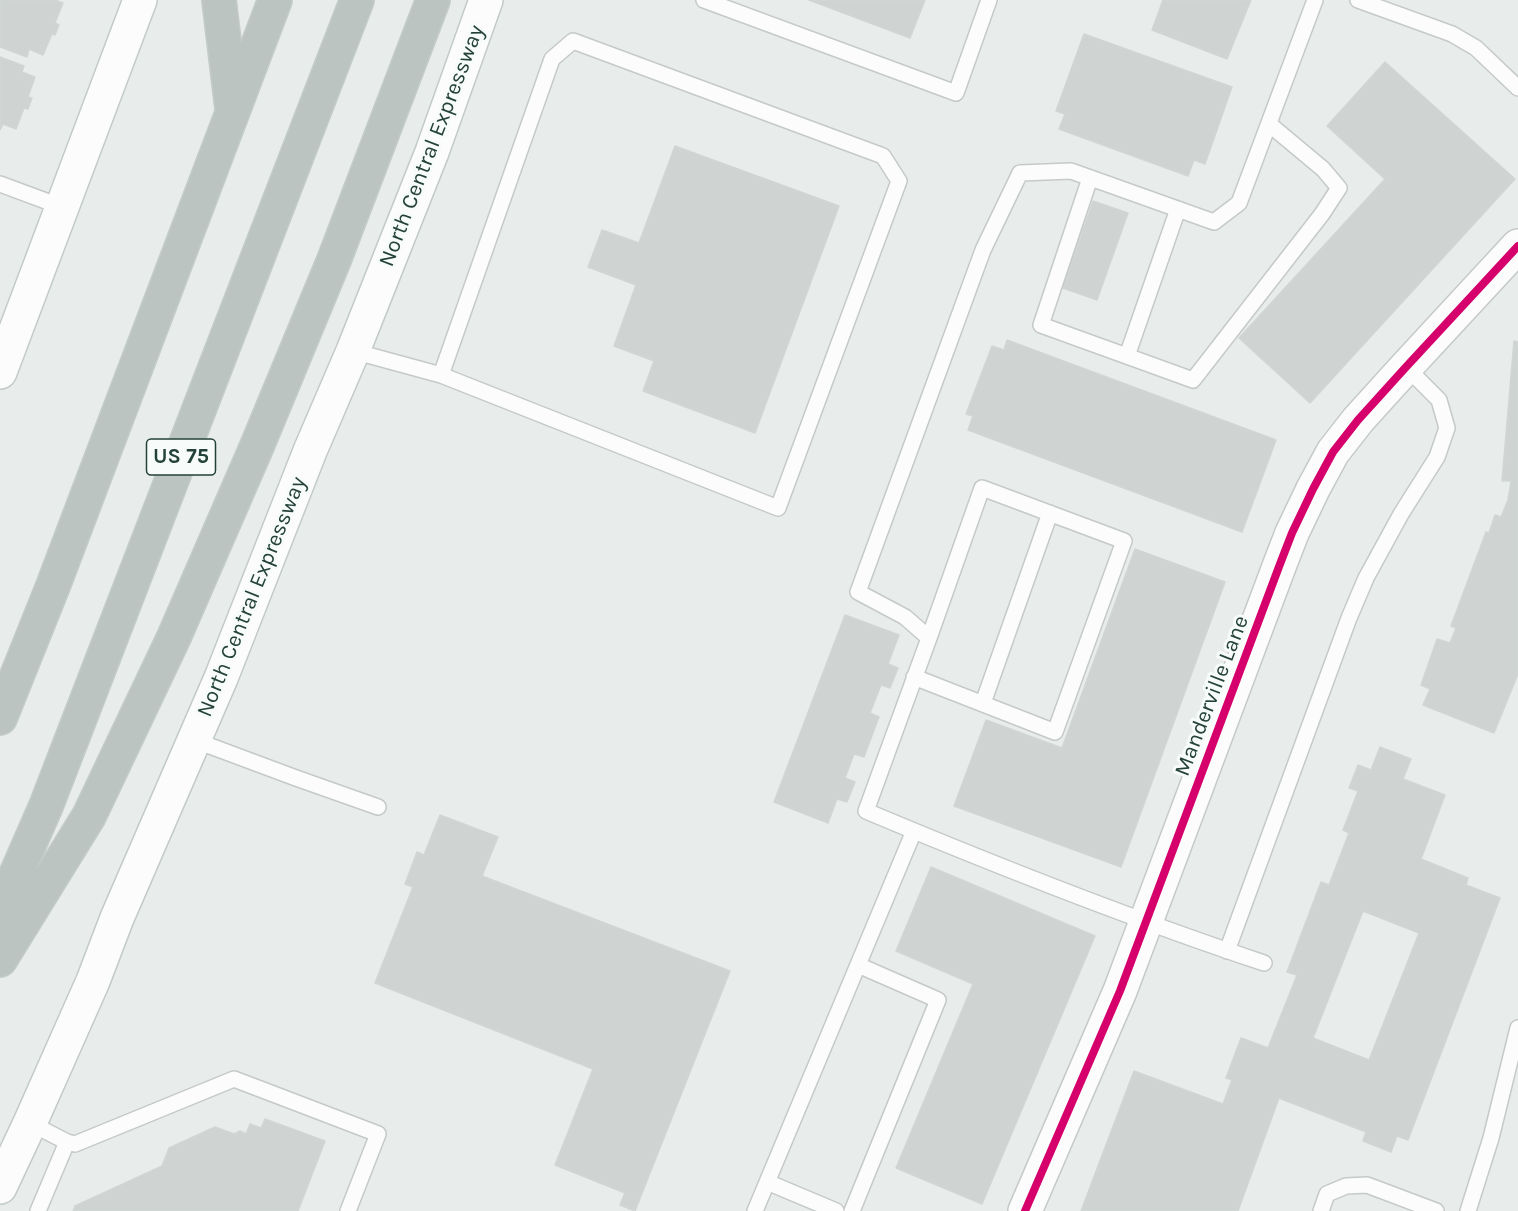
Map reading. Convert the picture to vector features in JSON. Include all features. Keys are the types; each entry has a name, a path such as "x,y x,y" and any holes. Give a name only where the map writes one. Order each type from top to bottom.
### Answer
{"highway":[{"path":"219,0 232,113"},
{"path":"0,718 62,564 275,0"},
{"name":"US 75","path":"0,911 50,795 357,0"},
{"path":"0,960 89,816 174,637 334,260 433,0"}],"main road":[{"path":"0,372 140,0"},
{"name":"North Central Expressway","path":"0,1187 93,981 117,918 221,678 310,451 353,351 432,152 486,0"},
{"name":"Manderville Lane","path":"1025,1211 1120,991 1292,533 1313,489 1333,452 1358,420 1518,246"}],"lane":[{"path":"704,0 956,93 989,0"},
{"path":"929,638 905,617 858,592 983,250 1020,173 1071,171 1214,222 1239,203 1315,0"},
{"path":"1358,0 1452,34 1476,48 1518,88"},
{"path":"353,351 441,375 778,508 899,181 883,156 573,41 552,59 441,375"},
{"path":"1090,178 1041,325 1193,380 1322,214 1339,188 1323,169 1269,124"},
{"path":"0,184 62,207"},
{"path":"1127,356 1178,209"},
{"path":"1227,951 1349,618 1366,578 1401,514 1437,457 1448,428 1439,400 1406,367"},
{"path":"914,677 1055,732 1124,541 982,488 929,638 914,677 866,811 1049,886 1264,963"},
{"path":"983,703 1050,513"},
{"path":"194,740 378,807"},
{"path":"755,1211 914,831"},
{"path":"852,1211 938,1000 858,965"},
{"path":"1468,1211 1491,1138 1518,1028"},
{"path":"30,1123 75,1144 234,1079 378,1134 348,1211"},
{"path":"38,1211 67,1142"},
{"path":"767,1182 836,1211"},
{"path":"1321,1211 1326,1194 1346,1186 1367,1185 1436,1211"}],"building":[{"path":"0,0 55,0 63,3 55,23 59,25 55,35 52,34 43,55 29,49 27,57 0,47"},
{"path":"809,0 925,0 910,38"},
{"path":"1163,0 1251,0 1227,59 1152,30"},
{"path":"1084,34 1232,87 1205,164 1194,160 1188,176 1059,129 1065,114 1056,111"},
{"path":"0,57 24,66 22,72 35,77 28,97 32,98 28,109 24,108 16,129 3,124 0,130"},
{"path":"1385,62 1515,179 1310,403 1239,338 1385,179 1327,126"},
{"path":"675,146 839,206 755,433 643,391 654,361 614,346 636,285 588,267 602,230 639,243"},
{"path":"1093,201 1128,213 1097,300 1063,288"},
{"path":"1007,340 1276,440 1242,532 968,430 973,416 966,414 992,346 1004,350"},
{"path":"1514,341 1518,342 1518,674 1494,733 1423,705 1430,689 1421,685 1437,639 1450,643 1456,628 1451,626 1486,532 1489,533 1495,515 1501,517 1508,500 1511,481 1502,481"},
{"path":"1135,549 1225,582 1121,867 954,806 986,720 1062,748"},
{"path":"845,615 899,635 888,664 898,668 890,688 881,685 870,713 879,717 864,757 854,754 845,778 855,782 847,802 837,799 828,823 774,802"},
{"path":"1380,747 1411,759 1403,779 1445,795 1421,859 1468,878 1466,885 1500,898 1408,1140 1397,1136 1391,1152 1363,1141 1366,1132 1279,1098 1238,1211 1081,1211 1134,1071 1223,1104 1232,1080 1226,1078 1241,1038 1268,1048 1297,975 1287,972 1321,882 1329,885 1349,833 1343,830 1358,791 1349,788 1358,765 1371,770","holes":["1363,911 1419,933 1369,1060 1313,1038"]},
{"path":"440,815 498,837 482,876 730,971 635,1211 620,1205 625,1193 555,1165 593,1069 375,983 413,887 405,884 417,852 424,855"},
{"path":"931,867 1095,936 982,1204 896,1168 973,984 896,951"},
{"path":"265,1119 325,1141 298,1211 73,1211 75,1206 162,1166 169,1148 215,1127 234,1134 240,1131 246,1134 250,1124 261,1128"}],"cycle path":[{"path":"1025,1211 1120,991 1280,564 1313,489 1333,452 1358,420 1518,246"}]}
